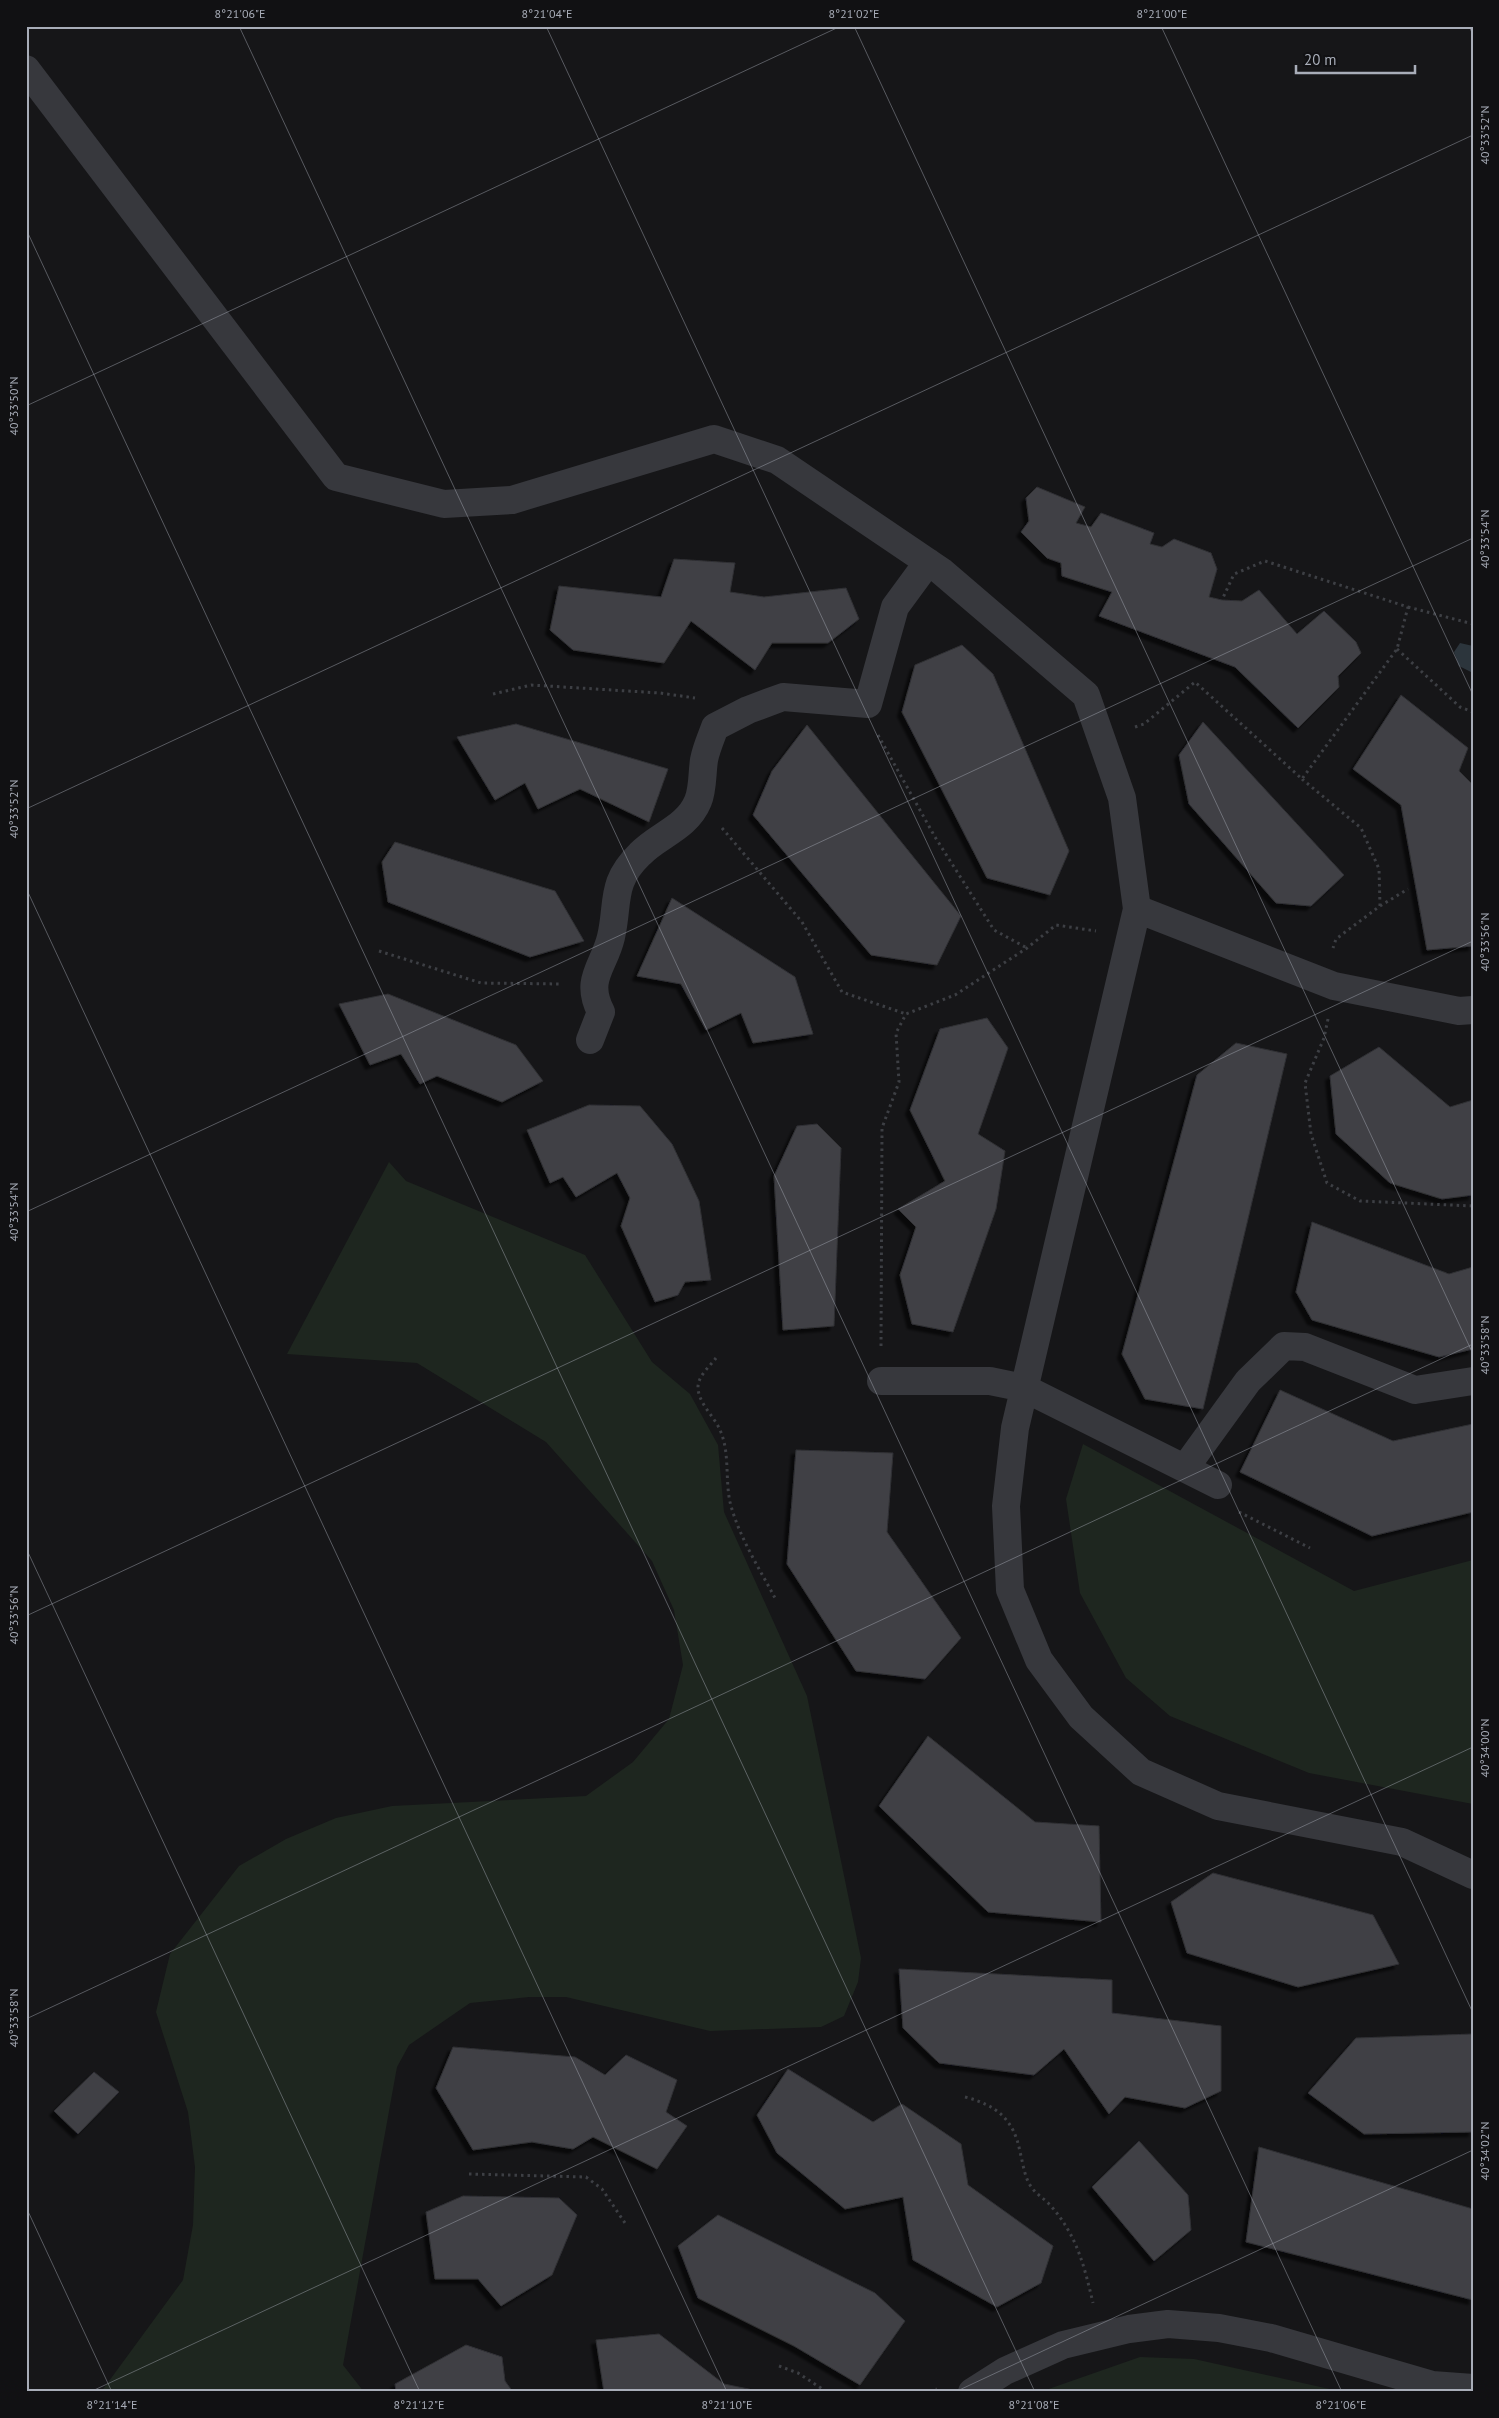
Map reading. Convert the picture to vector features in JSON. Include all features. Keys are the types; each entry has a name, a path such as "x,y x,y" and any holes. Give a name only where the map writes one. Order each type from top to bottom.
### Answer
{"street":[{"path":"26,69 336,477 444,504 512,500 714,439 777,460 942,571 1086,695 1122,798 1137,909 1015,1428 1006,1506 1010,1590 1039,1660 1081,1718 1141,1772 1218,1806 1402,1842 1473,1875"},
{"path":"590,1040 601,1012 595,1001 594,986 597,969 611,938 621,876 640,853 681,825 698,801 705,758 715,728 748,710 783,697 868,704 894,607 928,562"},
{"path":"1137,909 1329,984 1459,1011 1473,1010"},
{"path":"1184,1468 1248,1381 1284,1346 1305,1347 1415,1390 1473,1381"},
{"path":"881,1381 990,1381 1024,1388 1218,1485"},
{"path":"972,2392 1005,2371 1063,2345 1129,2329 1168,2324 1219,2328 1272,2338 1432,2385 1473,2388"}],"path":[{"path":"1222,600 1234,574 1265,562 1408,607 1473,624"},
{"path":"1302,779 1397,650 1408,607"},
{"path":"1397,650 1460,707 1473,712"},
{"path":"1101,738 1144,724 1196,682 1302,779 1361,828 1379,869 1380,906"},
{"path":"493,694 531,684 660,693 699,698"},
{"path":"868,704 873,726 935,837 994,930 1027,948"},
{"path":"698,801 802,922 842,992 906,1014 955,996 1027,948 1056,924 1131,936"},
{"path":"1408,890 1380,906 1336,939 1329,984 1324,1038 1305,1083 1311,1134 1327,1182 1360,1201 1473,1206"},
{"path":"379,951 481,983 594,986"},
{"path":"881,1381 882,1128 900,1082 896,1033 906,1014"},
{"path":"716,1358 700,1378 698,1387 703,1403 723,1438 730,1500 736,1521 775,1598"},
{"path":"1218,1485 1218,1501 1310,1548"},
{"path":"965,2097 979,2100 1003,2114 1012,2127 1019,2144 1026,2178 1034,2193 1050,2205 1074,2238 1083,2259 1094,2304 1092,2312"},
{"path":"469,2174 586,2178 602,2189 625,2223"},
{"path":"779,2366 798,2373 827,2392"}],"shaded area":[{"path":"1460,643 1473,646 1473,673 1459,666 1454,652"},
{"path":"389,1162 406,1181 585,1255 652,1362 690,1394 718,1445 724,1512 807,1696 861,1958 858,1982 844,2016 821,2027 710,2031 566,1997 529,1997 470,2003 409,2045 397,2067 343,2365 364,2392 101,2392 183,2280 193,2225 195,2167 188,2112 156,2012 170,1954 239,1866 286,1839 336,1818 392,1806 586,1796 633,1762 669,1719 683,1665 674,1610 652,1561 546,1442 417,1363 287,1354"},
{"path":"1083,1444 1354,1591 1473,1560 1473,1804 1309,1773 1170,1716 1126,1678 1080,1593 1066,1499"},
{"path":"1140,2357 1194,2359 1343,2392 1040,2392"}],"building":[{"path":"1037,487 1085,507 1076,523 1091,527 1101,513 1154,533 1150,544 1162,547 1174,539 1211,553 1217,569 1209,597 1242,601 1259,590 1297,634 1324,611 1356,642 1361,653 1338,676 1339,687 1298,728 1235,667 1099,616 1112,592 1062,576 1061,563 1047,558 1021,532 1029,521 1026,498"},
{"path":"674,559 735,563 730,592 764,597 846,588 859,619 828,643 772,643 755,670 691,621 664,663 573,650 550,630 559,586 661,597"},
{"path":"962,645 993,674 1069,851 1050,895 987,878 902,712 915,665"},
{"path":"1401,695 1468,748 1459,771 1473,785 1473,946 1427,950 1401,805 1353,769"},
{"path":"1203,722 1344,875 1311,906 1276,903 1189,804 1179,755"},
{"path":"516,724 668,769 649,822 580,789 538,809 525,783 495,800 457,737"},
{"path":"807,725 961,916 937,965 871,955 753,815 772,771"},
{"path":"395,842 555,891 584,941 530,957 388,902 382,862"},
{"path":"672,898 795,977 813,1034 753,1043 741,1013 706,1030 681,984 637,976"},
{"path":"388,994 516,1045 543,1081 502,1102 437,1076 420,1084 401,1054 370,1065 339,1004"},
{"path":"987,1018 1008,1048 978,1134 1005,1151 996,1209 953,1332 912,1324 900,1275 916,1227 898,1209 945,1181 910,1110 940,1029"},
{"path":"1236,1043 1287,1054 1203,1409 1145,1399 1122,1354 1197,1075"},
{"path":"1379,1047 1450,1107 1473,1100 1473,1195 1442,1199 1390,1183 1336,1134 1330,1076"},
{"path":"589,1105 640,1106 672,1144 699,1201 711,1280 685,1282 678,1295 655,1302 621,1226 630,1198 617,1173 576,1197 563,1177 550,1183 527,1130"},
{"path":"817,1124 841,1148 834,1326 783,1330 774,1176 797,1126"},
{"path":"1312,1222 1449,1274 1473,1267 1473,1349 1439,1357 1312,1320 1296,1292"},
{"path":"1280,1390 1393,1441 1473,1424 1473,1512 1372,1536 1240,1472"},
{"path":"796,1450 893,1453 887,1532 961,1638 925,1679 856,1671 787,1564"},
{"path":"928,1736 1035,1822 1099,1826 1101,1922 988,1912 879,1806"},
{"path":"1213,1873 1373,1915 1399,1964 1298,1987 1187,1953 1171,1902"},
{"path":"899,1969 1112,1980 1112,2013 1221,2026 1221,2091 1185,2108 1125,2097 1109,2114 1064,2049 1034,2075 939,2063 903,2028"},
{"path":"1473,2034 1473,2132 1364,2134 1308,2093 1356,2038"},
{"path":"453,2047 575,2057 605,2075 626,2055 677,2080 666,2112 687,2126 657,2169 593,2137 573,2149 532,2142 473,2150 436,2088"},
{"path":"788,2069 873,2122 902,2104 961,2144 968,2185 1053,2246 1041,2283 997,2307 913,2260 903,2197 845,2209 777,2153 757,2115"},
{"path":"94,2072 119,2092 78,2134 54,2111"},
{"path":"1139,2141 1188,2195 1191,2230 1154,2261 1092,2187"},
{"path":"1259,2147 1473,2209 1473,2300 1246,2242"},
{"path":"463,2196 559,2198 577,2215 552,2275 501,2306 478,2279 435,2279 426,2212"},
{"path":"718,2215 875,2293 905,2321 860,2385 794,2346 698,2298 678,2246"},
{"path":"659,2334 724,2384 763,2392 604,2392 596,2340"},
{"path":"466,2345 502,2357 505,2381 513,2392 396,2392 395,2384"}]}
